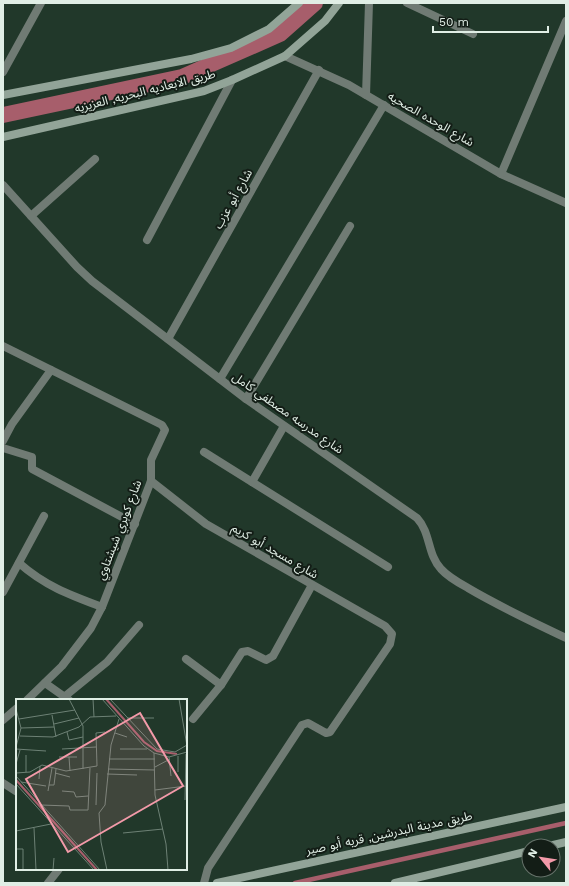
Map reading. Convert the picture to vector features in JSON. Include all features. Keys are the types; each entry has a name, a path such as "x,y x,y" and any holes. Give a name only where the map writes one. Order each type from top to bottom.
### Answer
{"street":[{"path":"3,72 41,3"},
{"name":"طريق الابعاديه البحريه, العزيزيه","path":"3,95 191,59 231,48 269,29 299,3"},
{"name":"طريق الابعاديه البحريه, العزيزيه","path":"3,137 204,91 232,80 285,56 325,21 339,3"},
{"path":"366,95 369,3"},
{"path":"407,3 473,34"},
{"path":"501,174 566,21"},
{"name":"شارع الوحده الصحيه","path":"285,56 319,70 366,95 501,174 566,203"},
{"name":"شارع أبو عزب","path":"168,339 319,70"},
{"path":"147,240 232,80"},
{"path":"220,379 384,105"},
{"path":"31,216 95,158"},
{"name":"شارع مدرسه مصطفي كامل","path":"3,185 77,267 92,281 246,399 417,518 425,529 435,561 449,577 497,606 566,638"},
{"path":"246,399 350,226"},
{"name":"شارع كوبري شيشتاوي","path":"3,346 165,427 165,432 151,460 151,481 102,607 78,648 28,699"},
{"path":"3,441 16,419 51,370"},
{"path":"252,482 284,426"},
{"path":"3,448 32,457 32,469 135,524"},
{"path":"204,452 388,567"},
{"name":"شارع مسجد أبو كريم","path":"151,481 206,524 385,626 392,634 390,644 330,732 326,733 308,723 302,725 208,868 204,883"},
{"path":"3,592 44,516"},
{"path":"19,563 33,576 50,586 102,607"},
{"path":"193,719 221,686 242,652 248,651 266,660 273,656 312,585"},
{"path":"45,683 67,698 107,662 139,625"},
{"path":"186,659 221,686"},
{"path":"3,720 16,709"},
{"path":"3,783 16,791"},
{"name":"طريق مدينة البدرشين, قريه أبو صير","path":"217,883 566,807"},
{"path":"395,883 521,853"},
{"path":"48,883 58,870"}],"waterway":[{"path":"3,115 182,77 280,34 315,3"},
{"path":"295,883 566,823"}]}
